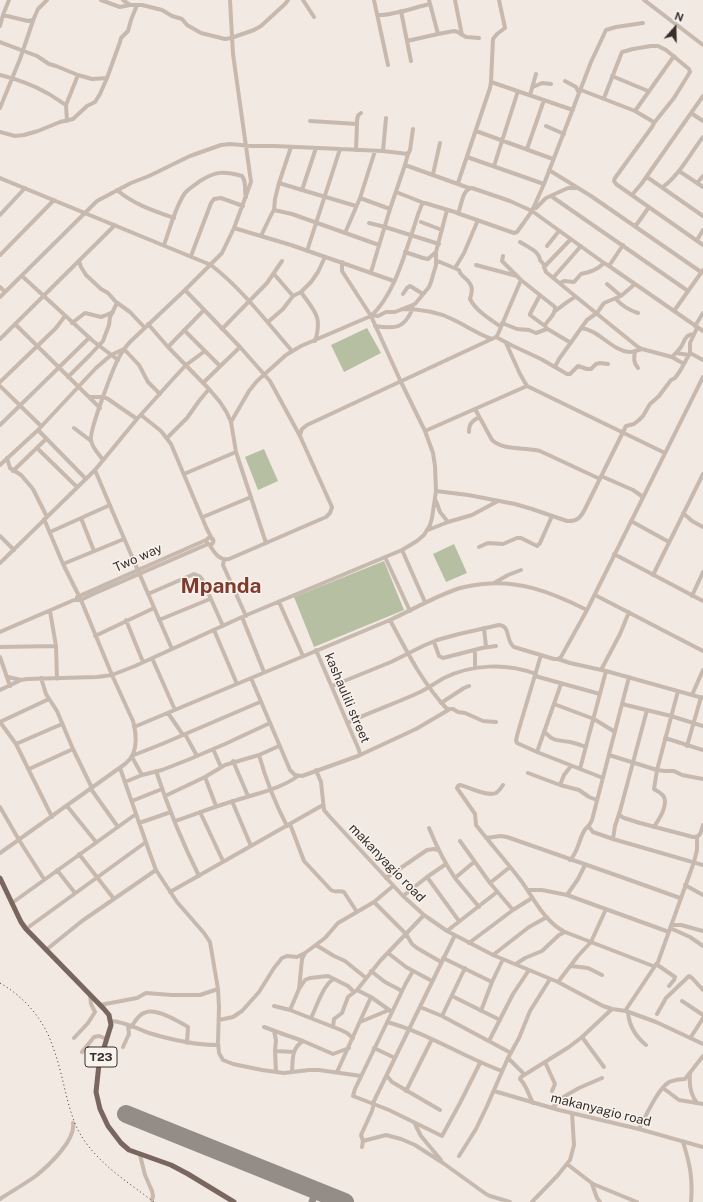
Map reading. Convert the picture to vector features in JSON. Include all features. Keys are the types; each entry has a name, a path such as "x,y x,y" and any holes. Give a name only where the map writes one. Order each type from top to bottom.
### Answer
{"main road":[{"path":"0,878 21,922 26,929 107,1012 111,1021"},
{"name":"T23","path":"111,1021 110,1032 99,1064 96,1083 96,1092 100,1109 108,1126 121,1143 129,1150 171,1165 234,1202"}],"street":[{"path":"0,26 9,0"},
{"path":"0,108 20,59 37,10 47,0"},
{"path":"101,0 120,7 137,5 162,10 172,16 182,19 187,25 201,33 220,38 231,38 254,30 261,26 288,0"},
{"path":"123,0 130,5"},
{"path":"103,460 94,448 90,439 118,360 131,341 222,253 234,228 252,182 238,96 231,38 230,0"},
{"path":"303,0 314,17"},
{"path":"374,0 388,65"},
{"path":"455,0 463,36"},
{"path":"458,184 491,82 493,39 505,28 499,0"},
{"path":"644,0 703,45"},
{"path":"378,15 401,11 429,2 438,34"},
{"path":"0,132 15,136 24,135 73,119 87,106 95,102 107,78 121,38 128,31 137,5"},
{"path":"401,11 411,61"},
{"path":"3,15 26,21 33,20"},
{"path":"396,192 424,203 516,233 519,231 533,210 574,110 594,54 606,30 643,23"},
{"path":"407,41 456,31 466,37 479,38"},
{"path":"0,42 37,56 49,64 78,76 92,80 107,78"},
{"path":"604,98 623,52 653,45 664,49 689,69 690,72 674,98 614,179 616,184 703,245"},
{"path":"635,111 674,56"},
{"path":"530,95 536,74"},
{"path":"0,75 12,78 47,93 66,104"},
{"path":"67,121 66,104 78,76"},
{"path":"612,76 648,92"},
{"path":"565,81 576,87 579,95"},
{"path":"491,82 574,110"},
{"path":"533,87 542,83 551,84"},
{"path":"581,90 635,111 654,123"},
{"path":"494,166 518,91"},
{"path":"632,195 647,177 703,96"},
{"path":"527,149 544,100"},
{"path":"356,150 358,116 361,112"},
{"path":"691,112 703,121"},
{"path":"383,151 386,118"},
{"path":"310,121 357,124"},
{"path":"546,126 564,134"},
{"path":"371,272 378,245 410,150 414,129"},
{"path":"476,131 553,159"},
{"path":"663,187 671,181 703,137"},
{"path":"433,174 440,143"},
{"path":"0,297 84,212 97,201 131,183 190,156 221,145 291,146 406,152 408,154"},
{"path":"261,236 274,210 279,183 291,146"},
{"path":"302,190 316,148"},
{"path":"307,251 340,149"},
{"path":"345,233 360,198 375,151"},
{"path":"467,157 544,184"},
{"path":"405,165 533,210 571,240 703,332"},
{"path":"549,170 702,271 674,311"},
{"path":"679,171 703,187"},
{"path":"164,245 185,192 204,179 221,172 242,176 245,181 244,192 246,198"},
{"path":"697,183 703,176"},
{"path":"647,177 703,216"},
{"path":"0,178 211,265 227,277 249,300 292,351"},
{"path":"279,183 356,206"},
{"path":"0,215 25,188"},
{"path":"457,213 459,212 466,191 469,188"},
{"path":"533,210 550,196 568,188 578,188"},
{"path":"117,190 134,202 174,218"},
{"path":"550,196 688,291"},
{"path":"191,256 211,203 214,200 221,198 242,206"},
{"path":"360,198 390,209"},
{"path":"0,255 54,200"},
{"path":"231,422 249,391 264,374 292,351 371,315 380,306 394,281 421,207 424,203"},
{"path":"634,226 650,207"},
{"path":"274,210 317,223 378,245"},
{"path":"371,315 378,316 386,312 395,312 414,304 423,294 431,282 436,262 436,252 447,210"},
{"path":"455,268 464,253 478,220"},
{"path":"421,222 442,230"},
{"path":"369,223 385,226 439,244"},
{"path":"0,339 115,225"},
{"path":"234,228 342,262 394,281"},
{"path":"697,240 703,230"},
{"path":"548,246 559,231"},
{"path":"571,240 544,268 546,272 638,347 672,357 684,364"},
{"path":"520,242 537,253 540,260 546,266"},
{"path":"609,266 623,245"},
{"path":"553,278 581,246"},
{"path":"405,252 428,259 436,252"},
{"path":"502,256 503,262 521,280 555,307 555,310"},
{"path":"268,322 283,309 293,296 301,292 311,282 318,272 325,257"},
{"path":"79,261 86,275 146,326 210,389 220,402 231,422 236,452 266,543"},
{"path":"222,329 249,300 260,291 274,274 282,261"},
{"path":"342,262 341,267 344,276 371,315 425,431 433,453 436,491 432,518 428,531"},
{"path":"436,262 459,270 460,274 466,278 471,286 472,293 470,299 472,303 486,316 501,325 524,329 536,333 546,328 555,310 575,297"},
{"path":"561,284 564,281 574,282 581,274 599,268 604,263"},
{"path":"476,265 518,276"},
{"path":"274,274 293,296"},
{"path":"22,276 89,338 118,360"},
{"path":"296,427 303,427 401,382 458,353 494,338 521,280"},
{"path":"607,284 621,296"},
{"path":"555,366 587,320 597,313 604,303 621,296 635,284"},
{"path":"403,294 410,286 423,294"},
{"path":"0,287 5,292"},
{"path":"141,415 157,427 167,438 203,517 208,542 216,555 224,560 326,517 330,513 332,506 329,499 296,427 273,386 240,347 185,290"},
{"path":"301,292 317,315 318,332 315,341"},
{"path":"540,295 530,315 546,328 571,343"},
{"path":"616,299 619,303 638,313"},
{"path":"68,377 105,338 110,319 117,302"},
{"path":"376,326 396,328 404,322 413,309 414,304"},
{"path":"401,309 413,309 437,313 451,318 482,335 506,342 555,366 567,374 570,374 578,366 591,369 596,364 608,364"},
{"path":"168,347 204,310"},
{"path":"72,323 86,313 101,317 113,312"},
{"path":"436,491 498,501 532,509 567,521 574,521 579,518 585,509 626,426 634,424 643,416 650,404 659,396 671,380 676,377 684,364 689,354 690,343 703,313"},
{"path":"0,382 56,328 65,316"},
{"path":"15,324 100,408"},
{"path":"581,328 591,330 611,344 629,352 642,349"},
{"path":"184,330 220,366"},
{"path":"672,357 682,346 686,336 694,334"},
{"path":"0,425 89,338"},
{"path":"506,342 527,386 665,453"},
{"path":"203,383 240,347"},
{"path":"0,465 39,428 96,368 111,355 124,350"},
{"path":"124,350 139,365 148,382 160,394"},
{"path":"0,563 95,470 141,415 186,365 204,351"},
{"path":"635,351 634,360 638,368"},
{"path":"676,353 689,354 703,360"},
{"path":"558,659 563,653 587,610 703,377"},
{"path":"0,386 20,405 46,438 86,478"},
{"path":"425,431 527,386"},
{"path":"167,438 187,418 210,389"},
{"path":"90,397 104,397 137,420"},
{"path":"475,409 492,440 496,444 540,451 600,478 633,490 643,497"},
{"path":"227,413 236,414"},
{"path":"469,432 469,425 471,422 479,417"},
{"path":"300,436 303,427"},
{"path":"74,428 91,442"},
{"path":"13,471 46,438"},
{"path":"37,448 77,487"},
{"path":"184,474 236,452"},
{"path":"0,853 129,761 133,756 135,747 133,720 95,636 80,597 63,564 46,518 33,489 22,475 13,471 9,466 7,458"},
{"path":"95,470 172,649"},
{"path":"653,575 684,516 703,474"},
{"path":"203,517 251,497"},
{"path":"435,499 440,512 448,522"},
{"path":"0,690 21,680 32,678 57,679 97,677 112,674 143,662 244,616 402,550 417,541 428,531 448,522 472,515 498,501"},
{"path":"50,532 110,505"},
{"path":"479,547 488,543 503,544 517,538 524,539 537,546 540,543 552,516"},
{"path":"684,516 703,527"},
{"path":"81,518 94,551"},
{"path":"631,521 669,542"},
{"path":"206,527 213,539 216,555"},
{"path":"0,536 14,550"},
{"path":"0,632 138,572 202,547 208,542 210,537 213,539"},
{"path":"63,564 124,538"},
{"name":"Two way","path":"138,572 208,542"},
{"path":"202,547 212,549"},
{"path":"402,550 425,602"},
{"path":"614,554 703,601"},
{"path":"385,557 410,611"},
{"path":"224,560 223,565 244,616 264,672"},
{"path":"494,583 521,570"},
{"path":"692,596 703,572"},
{"path":"148,594 194,574 200,576 223,626"},
{"path":"698,582 703,584"},
{"path":"134,726 390,620 425,602 462,588 494,583 516,584 538,588 555,594 587,610"},
{"path":"594,595 703,651"},
{"path":"159,620 210,599"},
{"path":"279,602 303,656"},
{"path":"95,636 154,608"},
{"path":"50,611 56,646 57,679"},
{"path":"601,670 620,634 629,612"},
{"path":"126,620 143,662"},
{"path":"390,620 408,654 429,688 448,710"},
{"path":"332,686 434,642 459,634 499,625 506,628 509,641 512,646 521,650 702,697 687,746"},
{"path":"484,628 486,647"},
{"path":"214,630 237,684"},
{"path":"434,642 439,656 443,658 486,647 496,646"},
{"path":"0,648 56,646"},
{"name":"kashaulili street","path":"316,650 360,755 316,770"},
{"path":"475,650 475,668"},
{"path":"563,653 563,658 567,662"},
{"path":"541,655 516,740 520,744 537,752 603,778"},
{"path":"0,657 10,686"},
{"path":"152,658 175,710"},
{"path":"347,723 429,688 452,674 489,666 525,670 561,684 600,694"},
{"path":"692,694 703,670"},
{"path":"580,769 606,671"},
{"path":"8,677 21,680"},
{"path":"570,860 576,852 583,832 589,827 592,820 629,677"},
{"path":"41,678 49,699 56,711 91,788 118,827"},
{"path":"251,678 290,770 298,776"},
{"path":"537,752 561,684"},
{"path":"441,703 469,686"},
{"path":"654,827 661,815 665,803 663,796 654,788 657,770 678,691"},
{"path":"49,699 0,722 16,744 52,816"},
{"path":"133,756 260,702"},
{"path":"554,704 594,719 615,732"},
{"path":"622,704 671,716 703,726"},
{"path":"360,755 416,729 448,710 453,709 457,712 465,713 483,721 496,722"},
{"path":"614,839 614,826 619,815 647,710"},
{"path":"168,713 197,756"},
{"path":"125,782 142,774 156,771 197,756 270,723"},
{"path":"16,744 62,724"},
{"path":"544,731 558,741 586,746"},
{"path":"665,738 703,750"},
{"path":"165,796 205,778 221,767 259,755 279,746"},
{"path":"29,769 73,749"},
{"path":"214,749 221,767"},
{"path":"259,755 277,807 288,825 304,861 331,890 344,892 357,912"},
{"path":"609,755 657,770 676,771 680,775 703,779"},
{"path":"133,756 142,774"},
{"path":"233,762 248,796"},
{"path":"560,785 564,775 571,766"},
{"path":"120,768 156,870 177,902 208,938 211,947 218,989 218,1045 220,1056 223,1060 276,1072 309,1070 337,1072 361,1076"},
{"path":"175,821 216,806 270,790 291,781 298,776 302,776 316,770"},
{"name":"makanyagio road","path":"316,770 321,782 324,810 393,886 424,915 447,931 469,943 493,955 550,978 603,1006 626,1011 656,1022 691,1037 703,1044"},
{"path":"156,771 171,812 199,876"},
{"path":"528,773 560,785 579,790 589,797 597,800"},
{"path":"205,778 216,806"},
{"path":"503,785 497,792 492,794 460,785 457,789 475,814 476,825 528,890 532,898 547,917 557,928 565,932 648,964 655,965 674,977 674,980 669,986"},
{"path":"132,801 162,789"},
{"path":"232,801 250,846"},
{"path":"170,892 323,805"},
{"path":"67,806 96,842"},
{"path":"0,807 18,840 44,879"},
{"path":"139,823 171,812"},
{"path":"200,812 223,861"},
{"path":"12,903 136,814"},
{"path":"619,815 624,818 654,827 688,836 698,837"},
{"path":"0,818 5,816"},
{"path":"646,1045 632,1029 626,1011 658,962 694,862 698,837 703,825"},
{"path":"589,827 593,832 703,865"},
{"path":"429,828 438,850 455,878 480,906"},
{"path":"486,838 501,836 507,837 680,898"},
{"path":"460,841 490,884 513,910"},
{"path":"26,929 146,842"},
{"path":"386,878 427,850 438,850"},
{"path":"80,854 114,899"},
{"path":"455,878 474,862"},
{"path":"403,896 446,864"},
{"path":"567,895 578,879 585,865"},
{"path":"490,884 510,867"},
{"path":"57,870 75,894"},
{"path":"46,950 82,921 156,870"},
{"path":"427,877 459,921"},
{"path":"685,885 703,895"},
{"path":"219,1020 233,1017 242,1011 259,992 282,958 287,956 297,957 305,953 333,930 338,923 374,902 393,886"},
{"path":"528,890 542,890 567,895 606,909 670,928 690,937 703,946"},
{"path":"447,931 497,892"},
{"path":"469,943 513,910 532,898"},
{"path":"374,902 406,934 412,944 417,948 442,960 465,968 492,982"},
{"path":"558,982 591,942 606,909"},
{"path":"333,1027 335,1018 342,1013 347,999 357,990 371,971 424,915"},
{"path":"493,955 529,927 547,917"},
{"path":"670,928 681,925 703,931"},
{"path":"516,964 524,958 542,952 559,935 565,932"},
{"path":"362,1147 363,1141 360,1135 372,1111 373,1103 455,935"},
{"path":"316,945 345,961 366,978"},
{"path":"299,988 302,959 305,953"},
{"path":"388,953 401,964 432,981"},
{"path":"481,1011 503,959"},
{"path":"571,966 588,968 602,975"},
{"path":"442,1016 465,968"},
{"path":"489,1041 513,994 529,970"},
{"path":"371,971 385,982 402,991"},
{"path":"414,971 391,1011 361,1076 353,1095 354,1097 390,1110 442,1136 480,1063"},
{"path":"290,1010 299,988 305,980 326,976 371,997 391,1011"},
{"path":"657,1014 666,998 688,977 691,977 702,988"},
{"path":"459,1156 476,1129 530,1011 550,978"},
{"path":"311,1018 325,988 334,979"},
{"path":"74,1038 101,1006 136,998 146,993 200,995 218,989"},
{"path":"90,994 91,1004 95,1012"},
{"path":"452,996 500,1020"},
{"path":"337,1072 371,997"},
{"path":"682,1001 703,1017 691,1037"},
{"path":"274,1006 311,1018 347,1033 353,1038"},
{"path":"420,1007 442,1016 511,1053"},
{"path":"533,1103 527,1093 526,1086 520,1079 524,1074 582,1038 612,1009"},
{"path":"360,1022 391,1011"},
{"path":"124,1047 129,1034 130,1026 146,1012 163,1014 188,1027 187,1043"},
{"path":"390,1016 394,1024"},
{"path":"111,1021 155,1035 187,1043 198,1045 218,1045"},
{"path":"387,1022 409,1029 480,1063 502,1071"},
{"path":"264,1027 333,1054 348,1048"},
{"path":"274,1031 276,1040 276,1072"},
{"path":"347,1033 356,1031"},
{"path":"82,1052 94,1037 100,1036 107,1039"},
{"path":"582,1038 604,1067"},
{"path":"406,1090 409,1087 419,1063 432,1039"},
{"path":"292,1072 294,1052 297,1046 303,1041"},
{"path":"374,1048 396,1058"},
{"path":"275,1052 294,1052"},
{"path":"639,1129 654,1101 665,1085 673,1081 685,1079 703,1056"},
{"path":"508,1058 524,1074"},
{"path":"545,1062 555,1083 555,1088 552,1092"},
{"path":"690,1073 689,1083 692,1095 697,1103"},
{"path":"387,1076 392,1082 440,1110"},
{"path":"552,1108 565,1096 602,1078"},
{"path":"663,1088 679,1100 703,1104"},
{"name":"makanyagio road","path":"494,1091 552,1108 639,1129 703,1148"},
{"path":"532,1202 558,1175 572,1156 574,1145 572,1113"},
{"path":"0,1199 35,1176 54,1158 69,1140 74,1130 73,1123"},
{"path":"415,1123 422,1136 443,1163"},
{"path":"363,1141 386,1135 393,1136 415,1145 486,1194 510,1202"},
{"path":"683,1142 692,1175 691,1202"},
{"path":"140,1155 152,1191 152,1200"},
{"path":"567,1164 592,1184 637,1202"},
{"path":"592,1184 600,1202"}],"green space":[{"path":"367,328 381,353 344,372 331,345"},
{"path":"264,449 278,481 258,490 245,457"},
{"path":"454,544 467,573 446,582 433,554"},
{"path":"384,561 404,610 314,647 294,597"}],"taxiway":[{"path":"312,1202 316,1190"}],"runway":[{"path":"126,1114 345,1202"}],"railway":[{"path":"0,983 26,1003 40,1020 45,1029 57,1059 76,1126 83,1138 100,1159 154,1202"}],"district":[{"name":"Mpanda","path":"221,587"}]}
